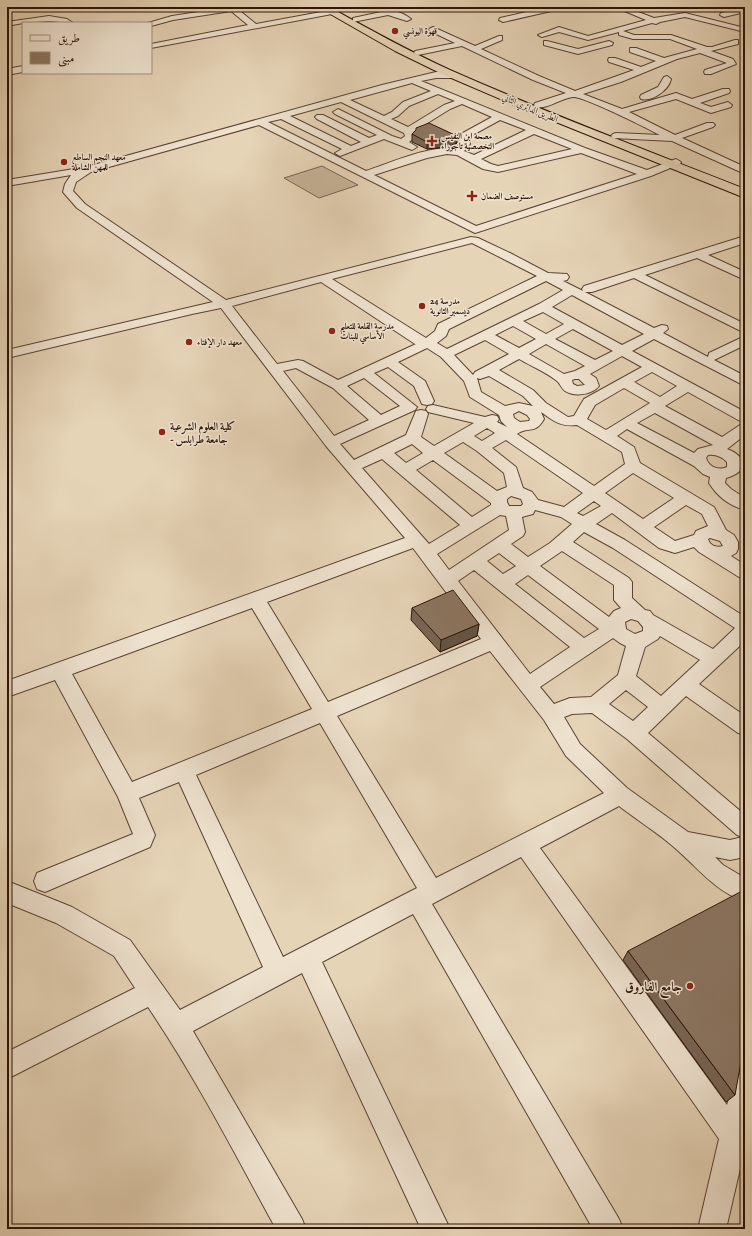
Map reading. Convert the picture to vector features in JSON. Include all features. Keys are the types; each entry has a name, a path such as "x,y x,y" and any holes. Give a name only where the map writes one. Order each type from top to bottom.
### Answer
{"highway":[{"name":"الطريق الدائري الثاني","path":"329,9 356,20 453,70 616,136 745,194"},
{"name":"الطريق الدائري الثاني","path":"329,9 438,72 454,75 530,108 647,155 745,188"},
{"path":"647,155 654,165 650,173"}],"street":[{"path":"374,7 408,18"},
{"path":"503,15 557,7"},
{"path":"619,7 652,21 668,25"},
{"path":"152,24 172,18 232,9 254,27"},
{"path":"152,45 160,41 254,27 329,9"},
{"path":"742,22 721,14 745,10"},
{"path":"356,20 390,12"},
{"path":"588,38 652,21 686,15 745,30"},
{"path":"25,22 53,19 63,19 68,22"},
{"path":"7,24 22,22"},
{"path":"691,44 705,34 723,25 742,22"},
{"path":"717,34 733,28"},
{"path":"433,29 536,78 618,111 745,171"},
{"path":"542,35 559,29 604,44"},
{"path":"617,31 633,37"},
{"path":"673,38 687,35"},
{"path":"548,43 575,52 633,37 646,36 673,38 691,44 732,63 708,72"},
{"path":"475,48 499,38"},
{"path":"538,105 618,80 664,61 735,42"},
{"path":"418,53 464,43"},
{"path":"574,58 589,52 590,49"},
{"path":"634,50 664,61"},
{"path":"612,60 641,70"},
{"path":"7,72 22,69"},
{"path":"7,183 88,170 438,72"},
{"path":"618,111 662,89 665,86 667,79"},
{"path":"411,80 582,150 650,173"},
{"path":"384,119 395,114 406,104 438,91"},
{"path":"693,102 726,91"},
{"path":"618,111 674,96 712,110 728,105"},
{"path":"341,99 408,131 410,137 402,143"},
{"path":"408,131 447,108 463,101"},
{"path":"299,124 355,106"},
{"path":"338,112 384,136 429,155"},
{"path":"317,133 372,114"},
{"path":"282,116 350,149"},
{"path":"458,152 465,144 464,136 500,116"},
{"path":"320,117 369,142"},
{"path":"257,123 399,196"},
{"path":"616,136 674,138 710,125"},
{"path":"474,159 535,130"},
{"path":"320,155 350,149 384,136"},
{"path":"364,175 429,155 448,151 458,152 491,168 498,169 582,150"},
{"path":"320,155 364,175 399,196 443,230 473,235 500,236 650,173 677,164"},
{"path":"731,164 745,160"},
{"path":"450,245 470,245 500,236 677,164"},
{"path":"88,170 74,178 68,185 68,192 81,206 218,303 274,369 331,443 421,547 492,642 551,714 573,750 620,795 683,841 715,872 745,891"},
{"path":"251,295 443,230 474,224 500,236 563,277 588,289 745,382"},
{"path":"443,230 473,235 500,236 546,276 572,290 745,372"},
{"path":"7,354 322,278 450,245 473,235"},
{"path":"588,289 745,239"},
{"path":"697,254 745,276"},
{"path":"635,274 745,328"},
{"path":"338,385 428,343 440,333 443,327 546,276 563,277"},
{"path":"322,278 420,341 428,343 446,354 471,380 475,394 504,412 505,418 510,424 523,427"},
{"path":"446,354 543,307 572,290"},
{"path":"543,307 745,418"},
{"path":"513,322 594,365"},
{"path":"471,380 573,324"},
{"path":"486,335 565,380 567,386 574,390 583,390 592,386 591,381 586,377 578,375 658,331"},
{"path":"714,356 745,340"},
{"path":"352,468 413,438 423,408 420,384 388,361"},
{"path":"274,369 298,364 338,385 379,422"},
{"path":"579,420 589,402 651,367"},
{"path":"482,448 506,433 531,425 536,421 536,409 528,393 489,370"},
{"path":"364,372 423,408 486,422 506,433 643,527 665,544 675,546 699,539 704,533 713,532 731,540"},
{"path":"624,382 719,447 740,465 731,472 719,474 706,470 699,462 628,424"},
{"path":"607,437 614,431 628,424 688,386"},
{"path":"331,443 379,422 423,408"},
{"path":"405,470 486,422 511,409 536,409 567,422 579,420 629,450 633,466 708,511 731,540 731,546 727,552 712,552"},
{"path":"699,462 700,455 708,450 719,447 745,428"},
{"path":"463,436 482,448 511,471 516,492"},
{"path":"413,438 504,507 527,510 531,504"},
{"path":"384,452 471,526"},
{"path":"566,513 633,466"},
{"path":"719,474 717,485 731,496 745,504"},
{"path":"447,580 517,532 517,527 504,507 500,497 506,492 516,492 526,495 531,504"},
{"path":"708,511 731,496"},
{"path":"643,527 686,498"},
{"path":"531,504 566,513 583,524 607,536 745,626"},
{"path":"503,583 561,542 583,524 612,506"},
{"path":"7,689 60,671 256,598 421,547 471,526 504,507"},
{"path":"699,539 702,547 745,572"},
{"path":"499,544 624,637 637,641 643,640 652,634 652,625 623,600 623,582 561,542"},
{"path":"645,561 665,544"},
{"path":"475,561 583,648"},
{"path":"256,598 323,711 609,1229"},
{"path":"528,685 614,629 620,615 631,612 643,617 706,654 712,660"},
{"path":"634,733 745,630"},
{"path":"551,714 570,706 595,705 626,679 637,641"},
{"path":"127,794 323,711 492,642"},
{"path":"45,880 142,840 144,835 127,794 60,671"},
{"path":"626,679 662,707"},
{"path":"686,685 745,727"},
{"path":"595,705 634,733 745,828"},
{"path":"184,770 278,973"},
{"path":"176,1026 620,795"},
{"path":"683,841 730,850 745,847"},
{"path":"524,844 739,1140"},
{"path":"7,892 64,915 122,948 176,1026 205,1074 292,1229"},
{"path":"307,958 436,1229"},
{"path":"7,1066 153,992"},
{"path":"712,1229 739,1140 745,1085"}],"shaded area":[{"path":"322,166 358,185 319,198 284,178"}],"building":[{"path":"429,123 457,136 449,139 427,142 412,134 416,128"},
{"path":"453,590 479,624 441,640 412,608"},
{"name":"جامع الفاروق","path":"744,890 745,1040 735,1095 628,951"}],"place":[{"name":"قهوة اليونسي","path":"395,31"},
{"name":"مصحة ابن النفيس التخصصية تاجوراء","path":"432,141"},
{"name":"معهد النجم الساطع للمهن الشاملة","path":"64,162"},
{"name":"مستوصف الضمان","path":"472,196"},
{"name":"مدرسة 24 ديسمبر الثانوية","path":"422,306"},
{"name":"مدرسة القلعة للتعليم الأساسي للبنات","path":"332,331"},
{"name":"معهد دار الإفتاء","path":"189,342"},
{"name":"كلية العلوم الشرعية - جامعة طرابلس","path":"162,432"},
{"name":"جامع الفاروق","path":"690,986"}]}
